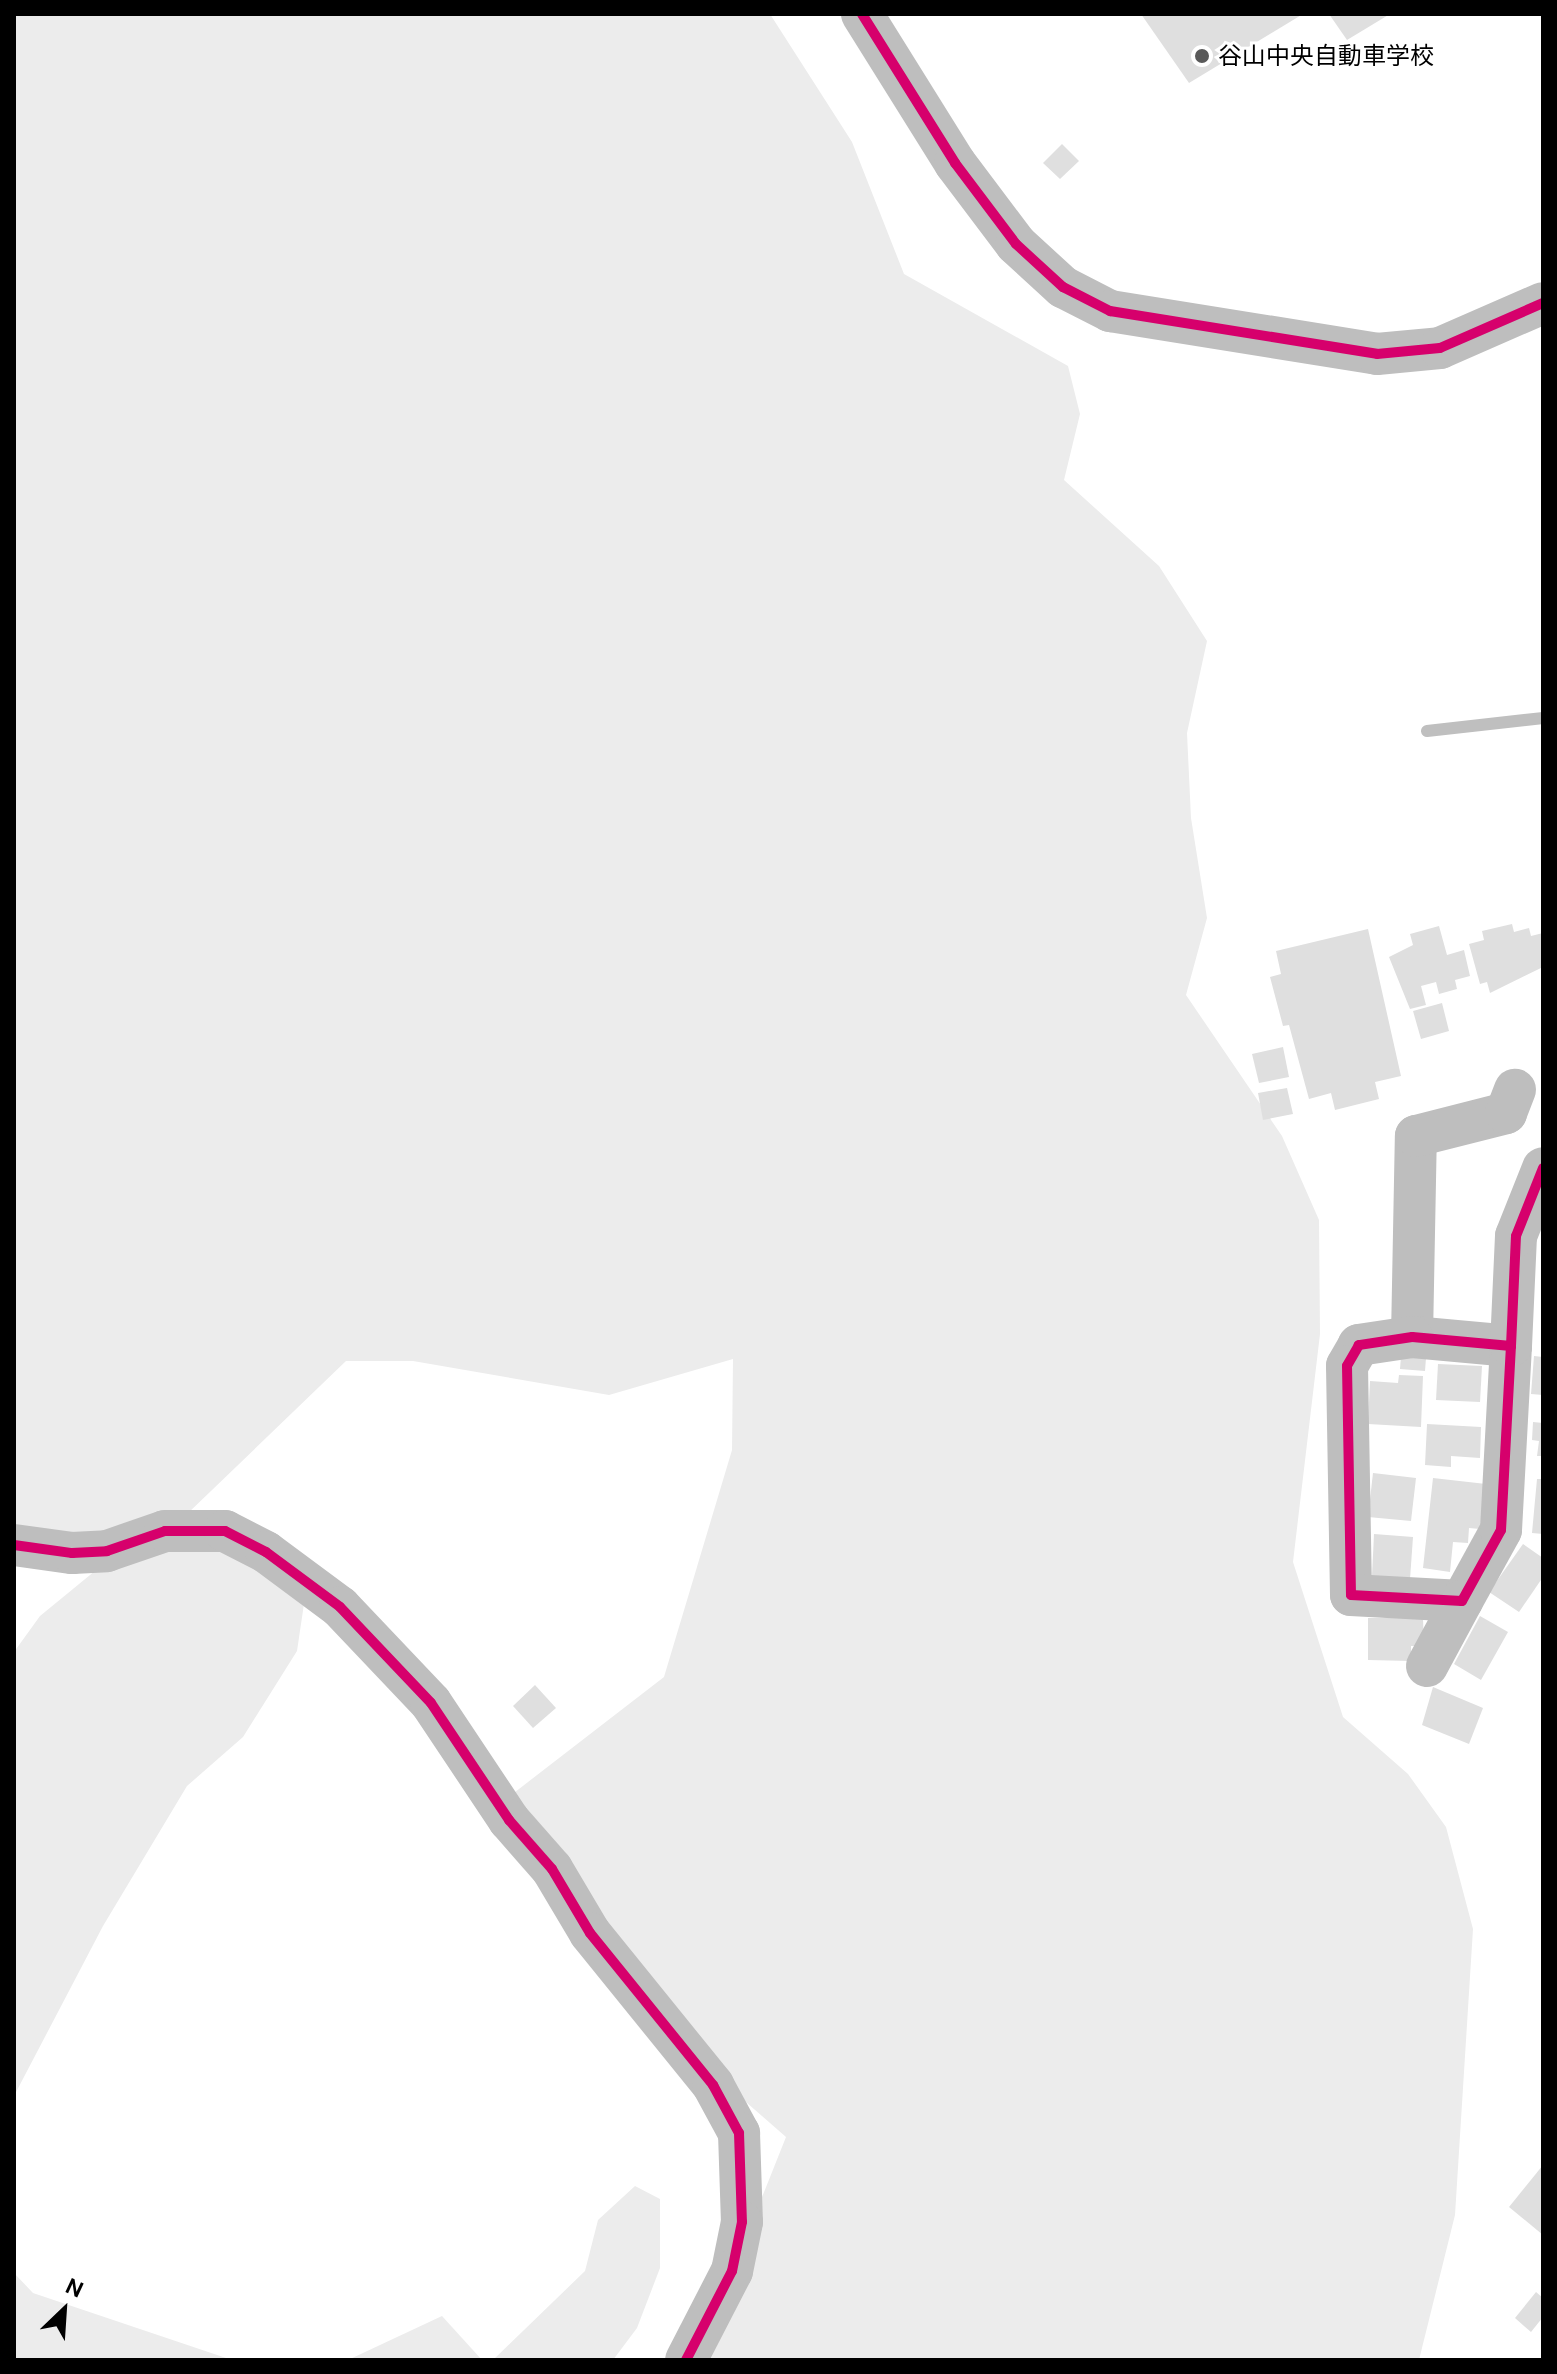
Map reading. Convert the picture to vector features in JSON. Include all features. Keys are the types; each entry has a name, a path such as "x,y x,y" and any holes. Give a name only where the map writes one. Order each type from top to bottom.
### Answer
{"street":[{"path":"862,14 955,163 1016,244 1063,287 1110,311 1377,354 1440,348 1543,303"},
{"path":"1412,1337 1416,1136 1506,1113 1515,1090"},
{"path":"1427,1666 1501,1530 1516,1236 1543,1168"},
{"path":"1462,1601 1351,1595 1347,1366 1359,1345 1412,1337 1511,1346"},
{"path":"14,1545 107,1551 165,1531 225,1531 266,1552 340,1607 431,1703 509,1820 552,1869 590,1933 713,2085 739,2133 742,2222 732,2271 686,2360"}],"shaded area":[{"path":"14,14 770,14 852,142 904,274 1068,366 1080,414 1064,480 1159,566 1207,641 1187,733 1191,818 1207,918 1186,995 1282,1136 1319,1220 1320,1334 1293,1562 1343,1717 1408,1774 1446,1827 1473,1929 1455,2215 1419,2360 697,2360 786,2137 724,2083 506,1799 664,1677 732,1450 733,1359 609,1395 413,1361 346,1361 186,1515 118,1542 14,1539"},
{"path":"215,1537 305,1597 297,1651 243,1737 187,1786 103,1926 14,2096 14,1652 40,1616 112,1557"},
{"path":"635,2186 660,2199 660,2268 637,2328 613,2360 493,2360 585,2271 598,2220"},
{"path":"14,2273 33,2293 232,2360 14,2360"},
{"path":"442,2316 482,2360 348,2360"}],"building":[{"name":"谷山中央自動車学校","path":"1141,14 1303,14 1189,83"},
{"name":"谷山中央自動車学校","path":"1329,14 1390,14 1347,40"},
{"path":"1062,144 1079,161 1060,179 1043,163"},
{"path":"1512,924 1514,932 1529,928 1531,936 1543,933 1543,967 1490,993 1487,982 1480,984 1469,944 1484,940 1482,931"},
{"path":"1439,926 1447,955 1464,950 1470,976 1455,980 1457,989 1439,994 1436,982 1421,986 1426,1005 1410,1009 1389,957 1413,945 1410,934"},
{"path":"1368,929 1401,1076 1375,1082 1379,1099 1335,1110 1331,1093 1309,1099 1289,1025 1283,1026 1270,977 1281,974 1276,951"},
{"path":"1442,1003 1449,1031 1421,1039 1413,1011"},
{"path":"1283,1047 1289,1077 1259,1083 1252,1054"},
{"path":"1287,1088 1293,1114 1263,1120 1258,1093"},
{"path":"1401,1356 1426,1358 1425,1371 1400,1369"},
{"path":"1534,1356 1543,1357 1543,1395 1531,1394"},
{"path":"1438,1364 1482,1366 1480,1402 1436,1400"},
{"path":"1399,1375 1423,1376 1421,1427 1368,1424 1370,1381 1398,1383"},
{"path":"1533,1422 1543,1423 1543,1456 1537,1456 1539,1441 1532,1440"},
{"path":"1427,1424 1481,1427 1480,1458 1451,1456 1451,1467 1425,1465"},
{"path":"1373,1473 1416,1478 1411,1521 1368,1517"},
{"path":"1433,1478 1486,1484 1480,1529 1469,1528 1468,1543 1453,1542 1450,1572 1423,1568"},
{"path":"1537,1479 1543,1479 1543,1534 1532,1533"},
{"path":"1374,1534 1413,1537 1410,1579 1372,1576"},
{"path":"1523,1544 1543,1558 1543,1577 1519,1612 1489,1592"},
{"path":"1480,1616 1508,1632 1481,1680 1454,1664"},
{"path":"1368,1618 1423,1618 1424,1646 1411,1646 1411,1661 1368,1660"},
{"path":"535,1685 556,1708 533,1728 513,1706"},
{"path":"1433,1687 1483,1708 1469,1744 1422,1725"},
{"path":"1543,2165 1543,2235 1509,2207"},
{"path":"1536,2292 1543,2298 1543,2317 1531,2332 1515,2318"}],"waterway":[{"path":"1427,731 1543,718"}],"cycle path":[{"path":"862,14 955,163 1016,244 1063,287 1110,311 1377,354 1440,348 1543,303"},
{"path":"1511,1346 1412,1337 1359,1345 1347,1366 1351,1595 1462,1601 1501,1530 1511,1346 1516,1236 1543,1168"},
{"path":"14,1545 72,1553 107,1551 165,1531 225,1531 266,1552 340,1607 431,1703 509,1820 552,1869 590,1933 713,2085 739,2133 742,2222 732,2271 686,2360"}],"place":[{"name":"谷山中央自動車学校","path":"1202,56"}]}
